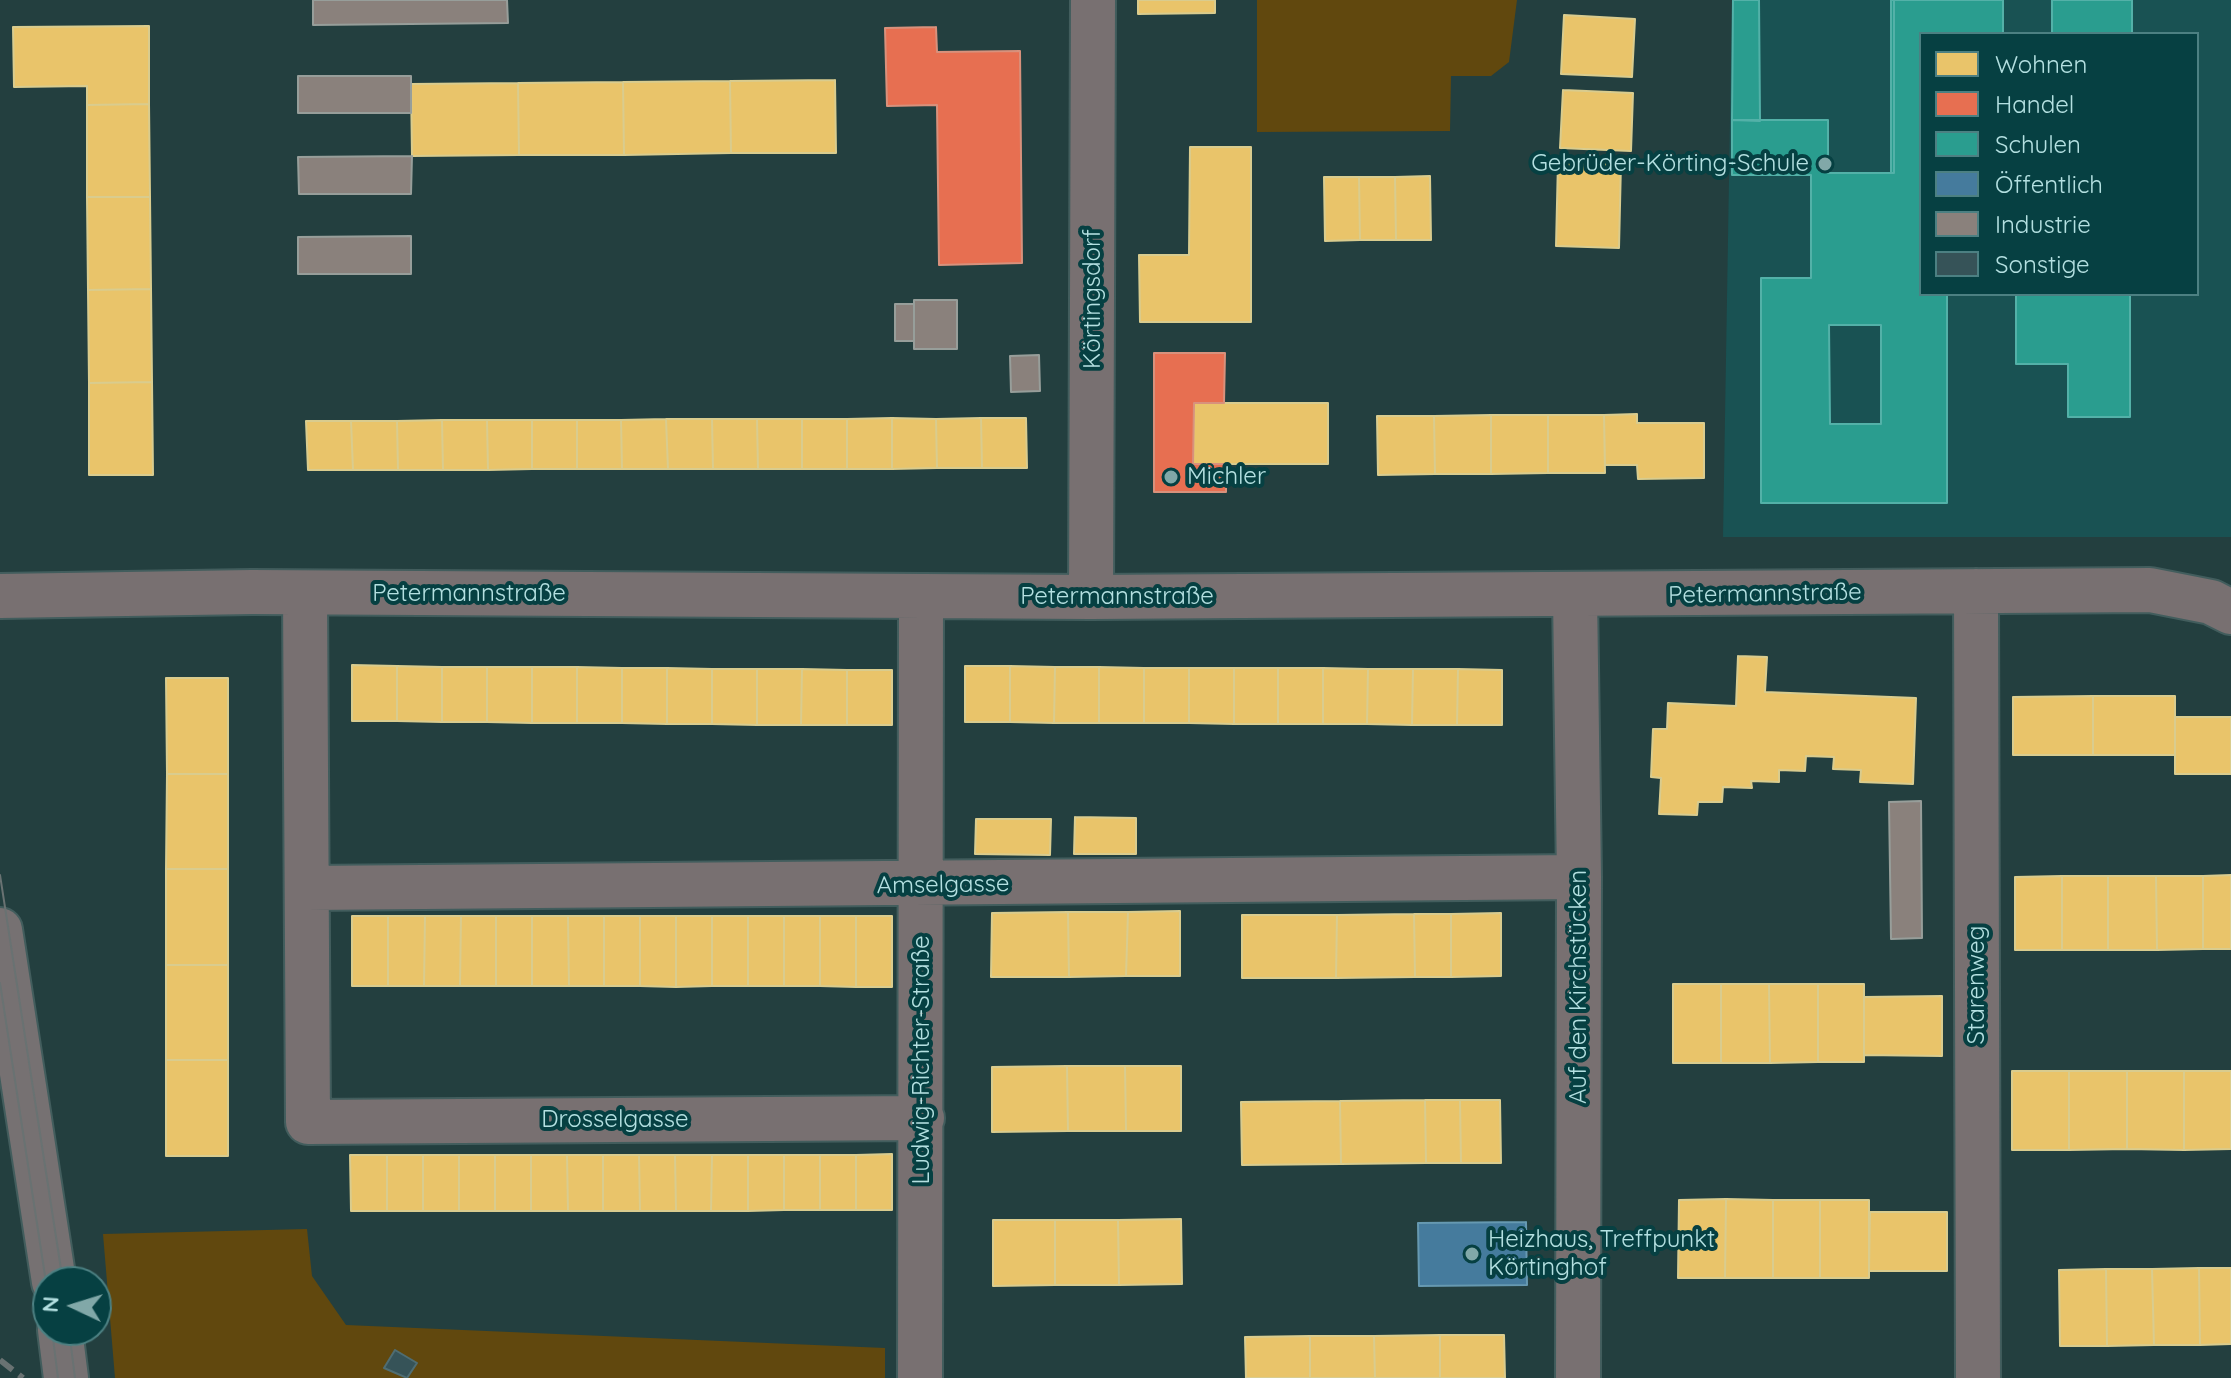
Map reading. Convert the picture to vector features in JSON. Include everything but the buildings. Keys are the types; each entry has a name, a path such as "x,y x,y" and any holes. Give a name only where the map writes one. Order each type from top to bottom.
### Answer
{"street":[{"name":"Körtingsdorf","path":"1091,597 1093,0"},
{"name":"Petermannstraße","path":"0,596 305,593 1091,597 2150,590 2211,602 2231,612"},
{"name":"Starenweg","path":"1976,591 1978,1378"},
{"path":"305,593 307,888"},
{"name":"Auf den Kirchstücken","path":"1575,595 1579,877 1578,1378"},
{"name":"Ludwig-Richter-Straße","path":"920,1378 921,597"},
{"name":"Amselgasse","path":"307,888 1579,877"},
{"name":"Drosselgasse","path":"307,888 308,1122 922,1118"},
{"path":"0,930 52,1266"},
{"path":"62,1346 66,1378"}],"shaded area":[{"path":"1257,0 1517,0 1509,62 1491,76 1451,76 1450,131 1257,132"},
{"name":"Gebrüder-Körting-Schule","path":"1732,0 2231,0 2231,537 1723,537"},
{"path":"307,1229 312,1276 346,1325 885,1348 885,1378 115,1378 112,1266 106,1266 103,1234"}],"tram line":[{"path":"0,875 61,1266"},
{"path":"0,983 44,1266"},
{"path":"54,1346 58,1378"},
{"path":"71,1346 75,1378"}],"railway":[{"path":"0,1360 23,1378"}],"place":[{"name":"Gebrüder-Körting-Schule","path":"1825,164"},
{"name":"Michler","path":"1171,477"},
{"name":"Heizhaus, Treffpunkt Körtinghof","path":"1472,1254"}]}
